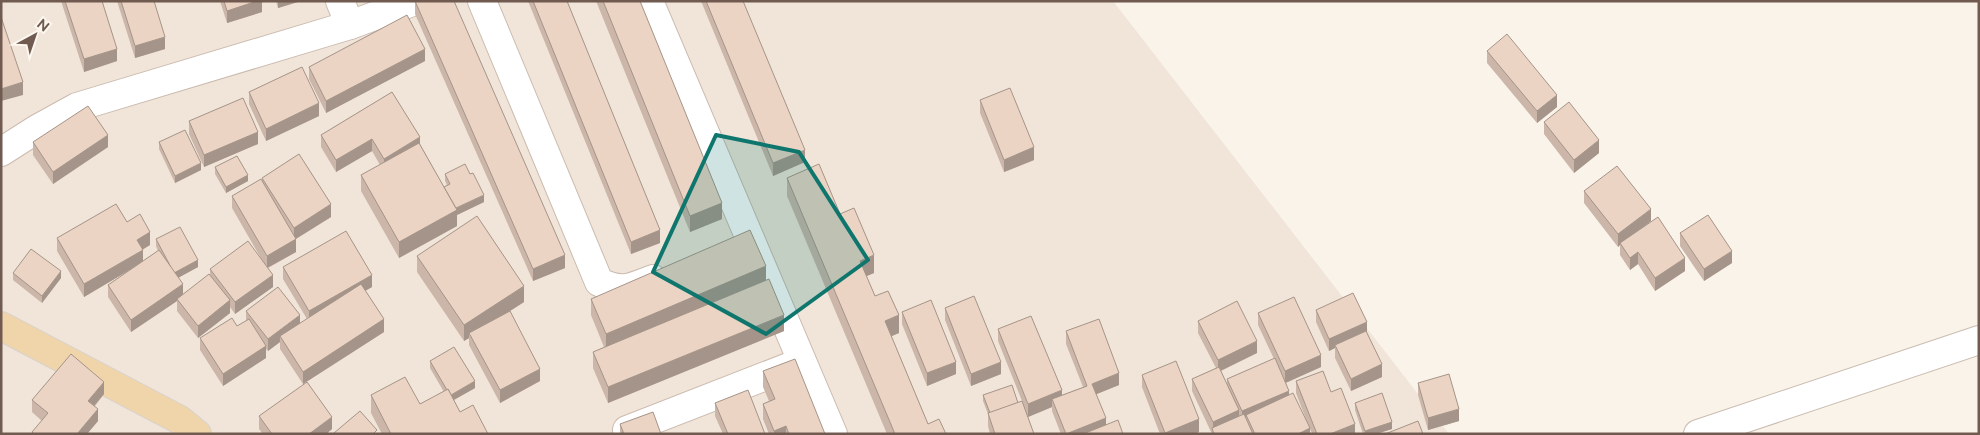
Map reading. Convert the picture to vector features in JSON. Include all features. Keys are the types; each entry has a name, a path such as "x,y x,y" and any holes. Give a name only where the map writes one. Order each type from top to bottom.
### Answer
{"main road":[{"path":"1,326 180,420 197,434"}],"street":[{"path":"1,152 37,128 76,107 345,13 415,1"},
{"path":"482,1 599,282 610,287 627,289 680,268"},
{"path":"650,1 833,434"},
{"path":"724,250 751,239"},
{"path":"1698,434 1979,340"},
{"path":"627,430 802,362"}],"highlighted area":[{"path":"716,135 799,152 868,260 766,334 653,272"}],"shaded area":[{"path":"1,1 1113,1 1449,434 1,434"}],"building":[{"path":"65,1 102,1 117,49 84,59"},
{"path":"121,1 154,1 165,37 135,46"},
{"path":"224,1 257,1 227,11"},
{"path":"415,1 454,1 565,255 533,269"},
{"path":"533,1 567,1 660,230 631,242"},
{"path":"603,1 640,1 722,203 690,216"},
{"path":"706,1 743,1 805,150 773,163"},
{"path":"407,15 425,49 326,101 309,67"},
{"path":"1,17 23,82 1,89"},
{"path":"1507,34 1557,95 1537,111 1487,51"},
{"path":"302,67 319,103 266,129 249,92"},
{"path":"1010,88 1034,147 1004,160 980,100"},
{"path":"392,92 420,137 384,159 372,139 336,160 321,135"},
{"path":"243,98 258,132 204,155 189,121"},
{"path":"1569,102 1599,140 1574,160 1544,122"},
{"path":"88,106 108,135 53,172 33,142"},
{"path":"185,130 201,163 175,176 159,142"},
{"path":"419,143 457,210 399,242 361,175"},
{"path":"299,154 331,204 294,228 262,178"},
{"path":"237,156 248,175 226,187 215,167"},
{"path":"465,164 470,174 473,173 484,195 456,208 444,187 450,184 445,174"},
{"path":"819,164 840,214 854,208 874,255 860,261 875,296 888,291 899,315 885,321 928,424 939,419 946,434 895,434 787,178"},
{"path":"1617,166 1651,209 1618,234 1584,191"},
{"path":"261,179 296,239 267,256 232,196"},
{"path":"116,204 127,222 140,214 150,232 137,240 143,250 84,284 57,238"},
{"path":"1708,215 1732,251 1704,269 1680,233"},
{"path":"477,216 524,286 464,325 417,256"},
{"path":"1658,217 1685,258 1655,278 1638,252 1630,258 1620,243"},
{"path":"180,227 198,260 174,273 156,239"},
{"path":"750,230 766,266 606,334 591,299"},
{"path":"346,231 372,275 309,311 283,267"},
{"path":"248,241 273,275 235,302 210,269"},
{"path":"31,249 61,271 42,296 13,273"},
{"path":"159,250 183,284 131,320 108,285"},
{"path":"209,274 230,300 198,326 177,299"},
{"path":"769,279 784,315 608,387 593,352"},
{"path":"361,284 384,319 303,372 280,336"},
{"path":"278,287 300,315 268,339 246,311"},
{"path":"1353,293 1367,322 1329,339 1316,310"},
{"path":"974,296 1001,362 971,374 945,308"},
{"path":"1294,297 1321,355 1285,371 1258,313"},
{"path":"931,300 956,362 927,373 902,312"},
{"path":"1237,301 1257,341 1218,360 1198,321"},
{"path":"510,311 540,369 500,390 469,333"},
{"path":"1031,316 1062,390 1028,404 998,329"},
{"path":"232,318 237,326 249,319 266,346 223,374 200,338"},
{"path":"1099,319 1119,373 1092,384 1106,418 1066,434 1052,399 1087,386 1066,331"},
{"path":"1366,331 1382,364 1351,379 1335,345"},
{"path":"454,347 475,381 451,395 430,361"},
{"path":"71,354 104,382 88,401 98,409 77,434 34,434 32,432 48,413 32,400"},
{"path":"1275,358 1289,391 1242,411 1227,379"},
{"path":"795,359 825,434 789,434 786,426 774,431 763,404 775,399 763,371"},
{"path":"1176,361 1199,419 1165,433 1142,375"},
{"path":"1219,367 1239,410 1213,422 1192,379"},
{"path":"1323,371 1331,392 1341,388 1355,424 1330,434 1317,434 1296,381"},
{"path":"1449,374 1459,409 1428,418 1418,383"},
{"path":"405,377 420,404 448,389 460,412 473,405 488,434 391,434 371,395"},
{"path":"307,382 332,417 309,434 272,434 259,416"},
{"path":"1012,385 1018,403 990,413 983,395"},
{"path":"748,390 765,434 728,434 715,403"},
{"path":"1293,393 1310,428 1298,434 1255,434 1246,415"},
{"path":"1382,393 1392,422 1365,431 1355,403"},
{"path":"1022,401 1034,434 995,434 988,413"},
{"path":"360,411 377,430 373,434 334,433"},
{"path":"653,412 661,434 624,434 620,424"},
{"path":"1244,414 1253,434 1214,434 1212,428"},
{"path":"1118,420 1123,434 1083,434"},
{"path":"1418,421 1423,434 1385,434"}]}
